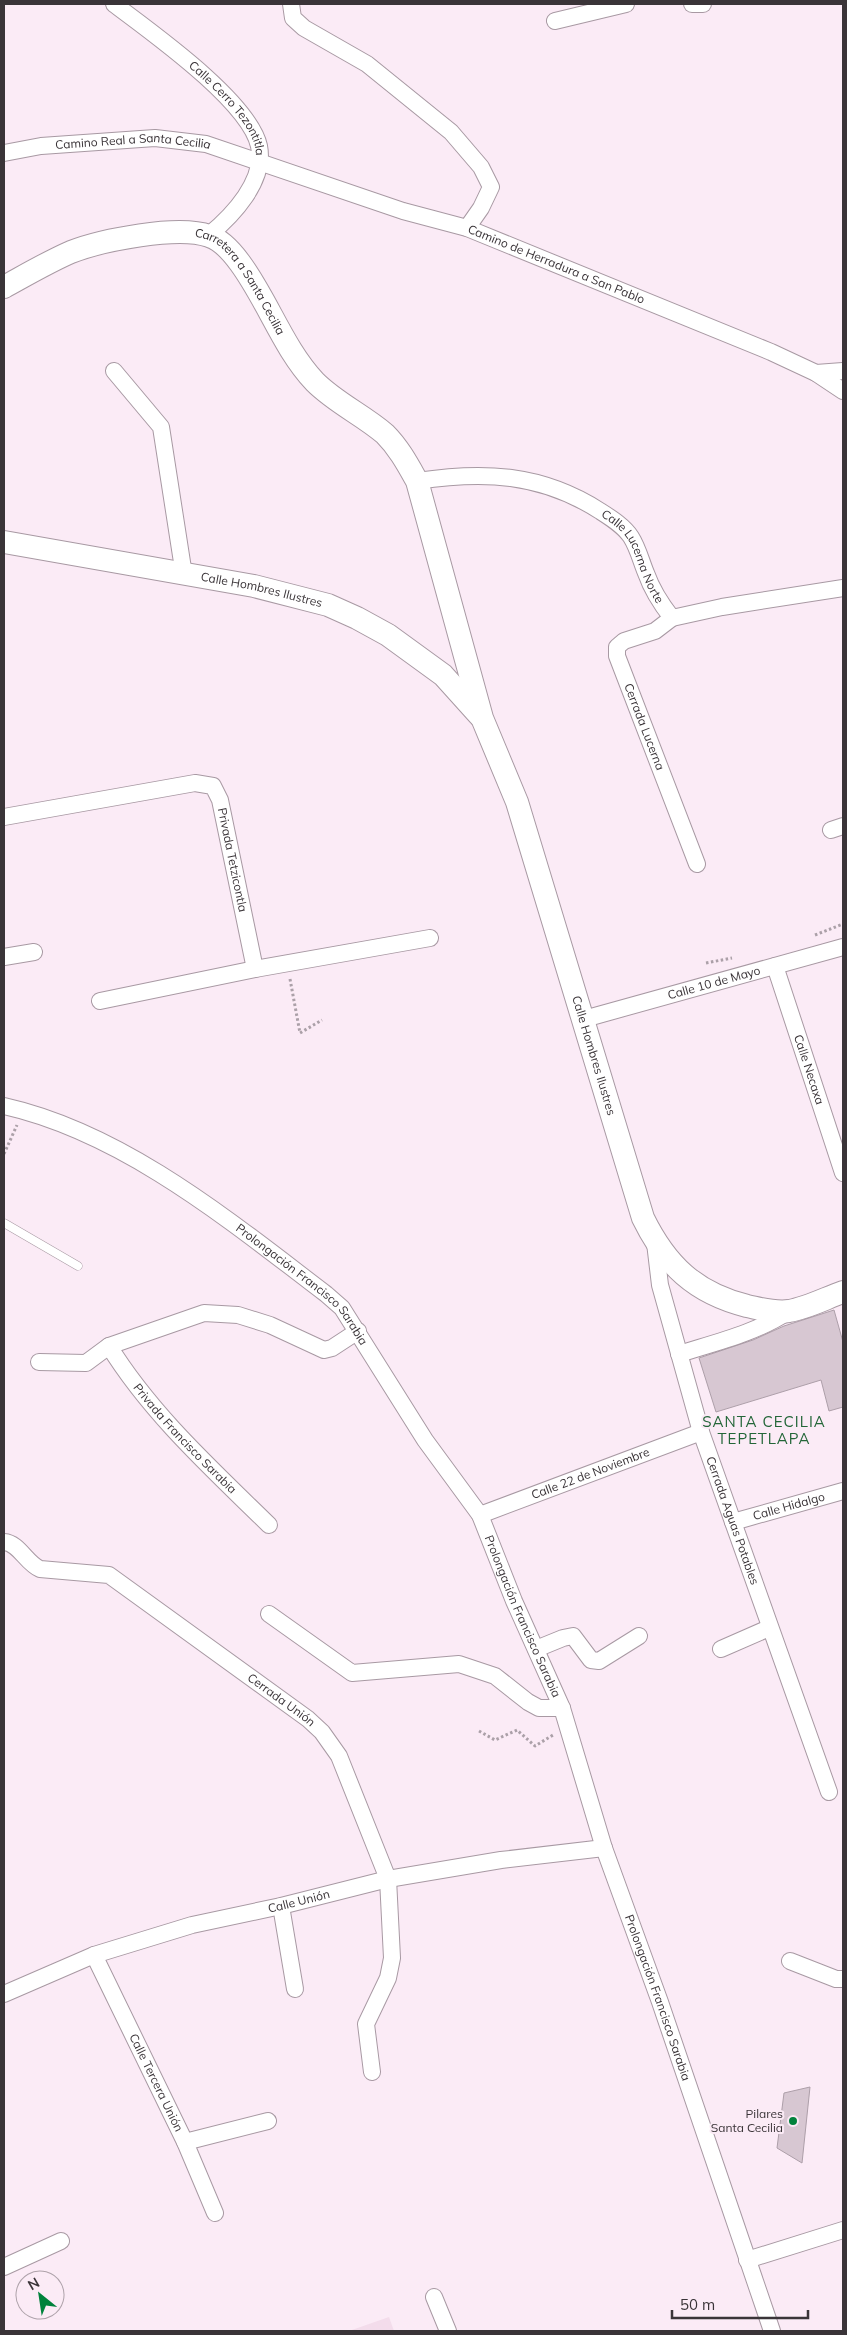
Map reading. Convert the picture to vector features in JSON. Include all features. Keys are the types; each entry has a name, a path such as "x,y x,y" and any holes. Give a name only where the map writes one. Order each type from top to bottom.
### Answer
{"main road":[{"name":"Carretera a Santa Cecilia","path":"4,287 73,252 99,244 151,234 178,232 209,235 223,243 240,263 295,356 315,382 386,435 402,454 417,481"},
{"name":"Calle Hombres Ilustres","path":"417,481 482,718 517,802 643,1218 655,1243 687,1279 712,1294 766,1311 789,1311 843,1292"},
{"name":"Calle Hombres Ilustres","path":"4,542 293,595 328,605 388,635 443,674 482,718"}],"street":[{"name":"Calle Cerro Tezontitla","path":"114,4 186,58 220,91 249,124 259,146 259,164 246,197 230,218 209,235"},
{"path":"291,4 293,18 304,28 367,64 451,132 481,167 491,187 481,208 467,228"},
{"path":"555,21 626,4"},
{"path":"692,4 704,4"},
{"name":"Camino Real a Santa Cecilia","path":"4,153 41,146 155,138 206,144 259,164"},
{"name":"Camino de Herradura a San Pablo","path":"259,164 403,211 467,228 772,352 816,373 843,390"},
{"path":"114,370 161,428 184,575"},
{"path":"816,373 843,371"},
{"name":"Calle Lucerna Norte","path":"417,481 484,475 517,478 546,485 590,504 615,520 630,536 658,600 672,618 722,607 843,588"},
{"name":"Cerrada Lucerna","path":"672,618 655,631 624,642 617,647 617,656 698,864"},
{"name":"Privada Tetzicontla","path":"4,817 195,782 213,786 220,800 255,969"},
{"path":"100,1002 255,969 430,938"},
{"name":"Calle 10 de Mayo","path":"584,1019 843,946"},
{"path":"4,957 34,952"},
{"name":"Calle Necaxa","path":"775,966 843,1173"},
{"name":"Prolongación Francisco Sarabia","path":"4,1106 73,1128 161,1175 326,1294 342,1308 425,1440 480,1515 569,1726 604,1848 660,2002 772,2331"},
{"name":"Cerrada Aguas Potables","path":"655,1243 660,1285 701,1432 769,1628 830,1792"},
{"name":"Calle Hombres Ilustres","path":"679,1354 755,1330 789,1311"},
{"path":"39,1362 86,1363 109,1346 204,1313 238,1315 270,1325 324,1350 332,1348 358,1331"},
{"name":"Privada Francisco Sarabia","path":"109,1346 129,1377 198,1455 269,1525"},
{"name":"Calle 22 de Noviembre","path":"480,1515 701,1432"},
{"name":"Calle Hidalgo","path":"733,1522 843,1491"},
{"name":"Cerrada Unión","path":"4,1542 14,1545 31,1565 40,1569 109,1575 308,1719 322,1732 339,1756 388,1878 392,1958 388,1978 366,2024 372,2072"},
{"path":"268,1614 352,1673 459,1664 494,1676 539,1708 562,1708"},
{"path":"720,1649 769,1628"},
{"path":"536,1649 573,1636 591,1660 599,1661 639,1636"},
{"name":"Calle Unión","path":"4,1994 94,1956 192,1925 281,1906 388,1878 501,1860 604,1848"},
{"path":"281,1906 295,1989"},
{"name":"Calle Tercera Unión","path":"94,1956 186,2142 215,2213"},
{"path":"790,1961 836,1979 843,1979"},
{"path":"186,2142 268,2121"},
{"path":"747,2260 843,2230"},
{"path":"4,2267 61,2241"},
{"path":"434,2297 448,2331"}],"lane":[{"path":"4,1222 78,1266"}],"path":[{"path":"287,963 300,1033 322,1020"},
{"path":"4,1154 24,1111"},
{"path":"478,1731 495,1740 517,1730 535,1746 569,1726"}],"shaded area":[{"path":"389,2317 394,2331 349,2331"}],"building":[{"path":"834,1310 843,1342 843,1407 829,1411 821,1380 716,1412 699,1358 753,1340 784,1326"},
{"name":"Pilares Santa Cecilia","path":"810,2087 802,2163 777,2148 784,2093"}],"place":[{"name":"Pilares Santa Cecilia","path":"793,2121"}],"district":[{"name":"SANTA CECILIA TEPETLAPA","path":"764,1430"}]}
